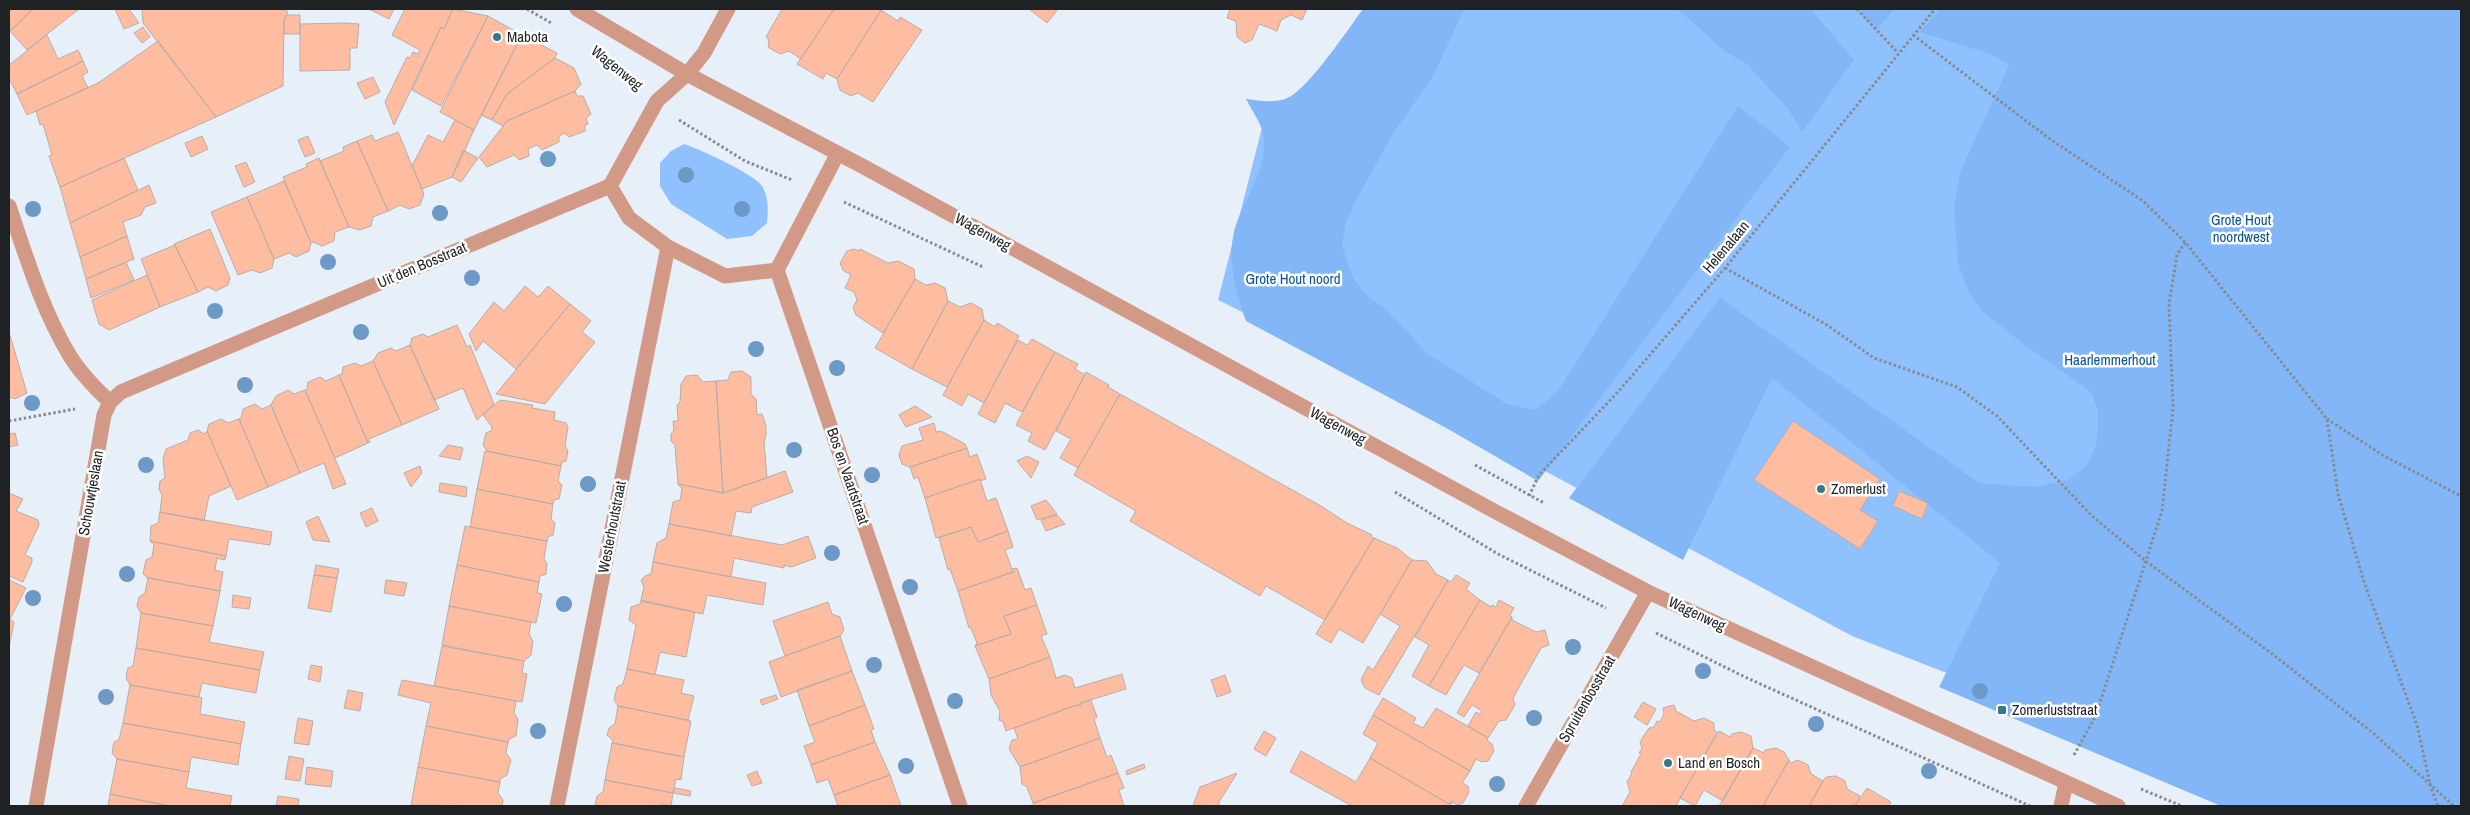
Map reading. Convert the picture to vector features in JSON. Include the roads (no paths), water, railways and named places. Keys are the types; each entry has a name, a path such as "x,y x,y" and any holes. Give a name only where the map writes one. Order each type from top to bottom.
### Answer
{"street":[{"name":"Wagenweg","path":"577,9 687,74 838,153 1503,516 1648,592 2118,806"},
{"path":"728,9 704,53 687,74 656,101 610,186 629,218 668,247 725,276 777,270 838,153"},
{"name":"Uit den Bosstraat","path":"110,402 121,392 610,186"},
{"path":"9,206 49,315 61,339 86,378 110,402"},
{"name":"Westerhoutstraat","path":"557,806 668,247"},
{"name":"Bos en Vaartstraat","path":"777,270 960,806"},
{"name":"Schouwtjeslaan","path":"36,806 104,415 110,402"},
{"name":"Spruitenbosstraat","path":"1526,806 1648,592"},
{"path":"2061,806 2066,783"}],"place":[{"name":"Mabota","path":"497,37"},
{"name":"Zomerlust","path":"1821,489"},
{"name":"Zomerluststraat","path":"2002,710"},
{"name":"Land en Bosch","path":"1668,763"}],"park label":[{"name":"Grote Hout noordwest","path":"2241,228"},
{"name":"Grote Hout noord","path":"1293,279"},
{"name":"Haarlemmerhout","path":"2110,360"}]}
